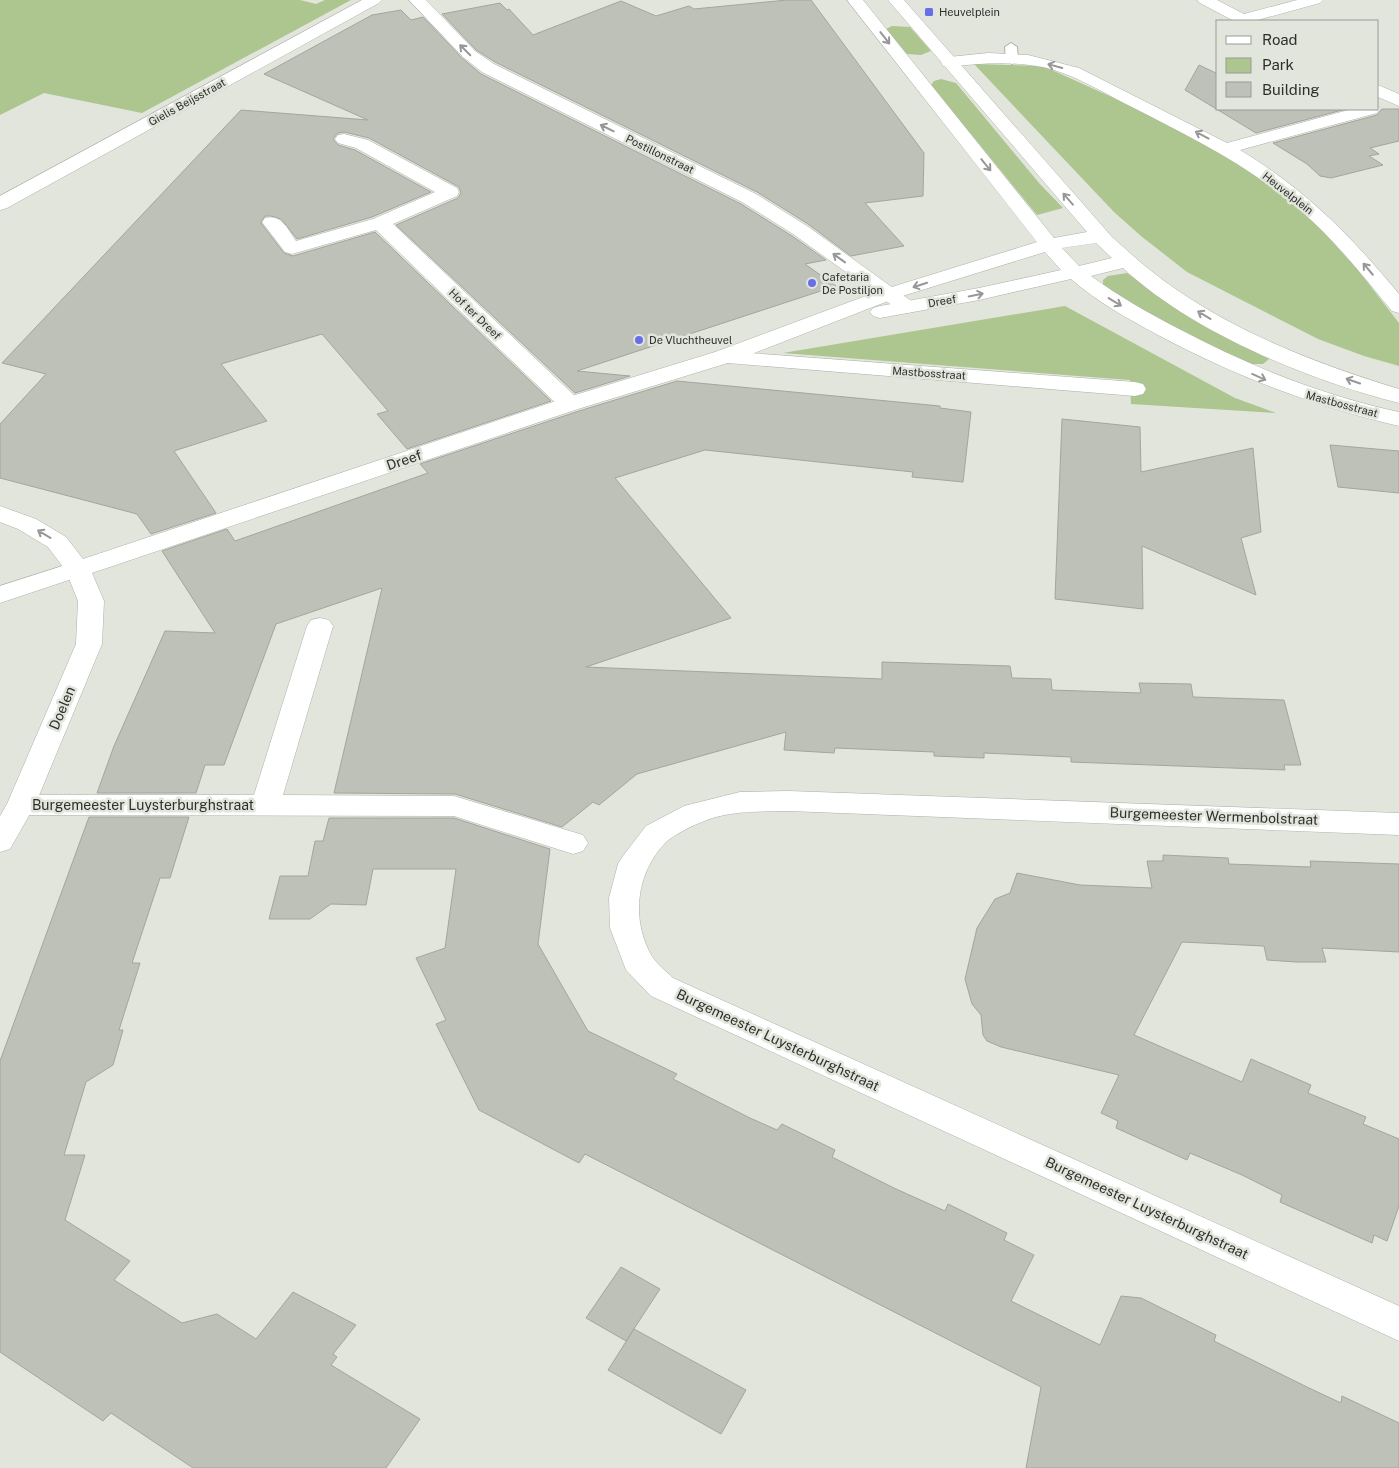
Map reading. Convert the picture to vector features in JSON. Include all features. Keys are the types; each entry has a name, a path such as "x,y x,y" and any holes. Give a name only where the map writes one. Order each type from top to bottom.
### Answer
{"street":[{"name":"Gielis Beijsstraat","path":"0,204 374,0"},
{"name":"Postillonstraat","path":"417,0 469,54 488,68 749,198 800,230 908,307"},
{"path":"855,0 927,64 1126,261"},
{"path":"896,0 927,64 1050,244 1075,274"},
{"path":"1204,0 1244,20 1315,0"},
{"name":"Heuvelplein","path":"927,64 981,59 1012,53 1062,67 1128,98 1225,148 1278,183 1314,213 1358,257 1399,307"},
{"path":"1379,91 1399,101"},
{"path":"1379,107 1399,101"},
{"path":"1225,148 1367,110"},
{"path":"272,222 292,248 380,223 450,192 362,144 344,139"},
{"name":"Hof ter Dreef","path":"380,223 570,404"},
{"name":"Dreef","path":"0,595 570,404 723,357 890,294 1050,244 1101,236"},
{"name":"Dreef","path":"808,325 979,294 1075,274 1126,261"},
{"name":"Mastbosstraat","path":"1126,261 1175,297 1232,331 1300,362 1399,396"},
{"name":"Mastbosstraat","path":"1075,274 1150,322 1257,376 1329,402 1399,419"},
{"name":"Mastbosstraat","path":"723,357 1135,389"},
{"name":"Doelen","path":"0,514 26,524 57,542 78,569 91,601 89,644 21,805 0,841"},
{"name":"Burgemeester Luysterburghstraat","path":"265,806 320,626"},
{"name":"Burgemeester Luysterburghstraat","path":"1030,809 789,801 740,802 694,812 656,834 633,864 624,898 625,928 637,961 662,987 1399,1324"},
{"name":"Burgemeester Luysterburghstraat","path":"21,805 454,806 573,843"},
{"name":"Burgemeester Wermenbolstraat","path":"1030,809 1399,824"}],"green space":[{"path":"0,0 300,0 316,4 325,0 351,0 142,113 44,93 0,115"},
{"path":"892,26 910,27 931,51 921,55 907,54 886,29"},
{"path":"974,64 1043,66 1178,127 1269,183 1312,219 1358,270 1399,323 1399,366 1364,356 1318,339 1187,272 1114,212"},
{"path":"941,79 956,83 1039,183 1063,208 1037,215 931,85 934,81"},
{"path":"1127,273 1176,308 1269,359 1263,364 1251,364 1198,340 1131,303 1103,285 1103,280 1108,276"},
{"path":"1065,306 1235,398 1276,413 1131,404 1130,380 783,353"}],"building":[{"path":"787,0 811,0 924,153 923,196 865,203 904,246 851,256 808,224 757,192 495,62 476,50 442,14 500,3 507,10 509,9 533,35 621,1 656,16 689,6 694,9"},
{"path":"401,10 411,20 423,17 462,58 481,74 741,204 792,236 826,260 805,264 836,286 577,371 630,376 575,393 396,225 458,198 461,193 459,187 369,138 344,132 338,133 333,139 338,145 355,150 431,192 372,217 297,239 281,219 265,216 261,223 284,253 293,256 375,232 551,401 407,449 377,414 388,411 322,334 221,364 267,421 174,451 216,513 151,534 137,514 0,478 0,424 46,374 2,363 241,110 368,120 264,74 372,15"},
{"path":"1199,65 1216,73 1216,109 1185,90"},
{"path":"1382,109 1399,109 1399,141 1370,148 1379,154 1369,156 1383,165 1331,178 1320,176 1307,164 1273,143 1377,115"},
{"path":"1218,110 1342,110 1256,133"},
{"path":"677,381 940,406 940,408 971,412 963,482 912,477 913,472 705,450 615,478 731,618 586,667 882,679 882,662 1010,666 1012,678 1051,679 1052,690 1141,693 1139,683 1191,684 1193,697 1284,700 1301,765 1284,765 1285,770 1071,762 1071,757 984,753 984,758 934,756 934,752 835,748 834,753 784,750 786,732 637,774 599,805 593,802 562,827 455,794 334,793 382,588 276,624 224,765 205,765 196,793 97,793 114,746 165,631 215,633 162,551 227,529 235,541 428,473 420,464 579,411"},
{"path":"1062,419 1140,427 1141,472 1253,448 1261,532 1241,538 1256,595 1142,546 1143,609 1055,599"},
{"path":"1330,445 1399,451 1399,493 1338,487"},
{"path":"89,817 189,817 170,878 160,878 132,963 140,963 119,1030 123,1030 113,1065 86,1082 64,1155 85,1155 65,1220 130,1261 114,1280 182,1323 217,1314 256,1339 293,1292 356,1325 333,1354 337,1357 331,1365 420,1419 386,1468 193,1468 111,1413 103,1421 0,1352 0,1061"},
{"path":"329,818 454,818 550,849 538,944 588,1031 677,1074 673,1079 750,1118 777,1130 782,1124 835,1150 832,1157 896,1189 945,1211 948,1204 1007,1233 1004,1240 1034,1255 1011,1301 1100,1345 1121,1296 1141,1298 1216,1335 1214,1341 1309,1388 1341,1403 1342,1396 1399,1423 1399,1468 1026,1468 1041,1387 585,1154 579,1163 479,1110 436,1024 446,1020 416,958 445,948 456,869 373,869 366,905 331,904 310,919 269,919 280,876 308,876 315,841 323,841"},
{"path":"1163,855 1228,858 1229,864 1311,867 1310,861 1399,864 1399,952 1322,948 1326,962 1296,962 1267,960 1264,946 1182,942 1134,1035 1242,1082 1251,1059 1311,1085 1308,1093 1366,1117 1363,1124 1399,1139 1399,1206 1387,1241 1374,1235 1372,1243 1280,1202 1282,1195 1242,1175 1190,1153 1187,1160 1116,1128 1118,1121 1101,1113 1119,1075 1001,1047 987,1041 983,1035 981,1015 972,1004 965,979 977,928 995,899 1010,893 1017,873 1080,885 1152,888 1147,861 1163,861"},
{"path":"621,1267 660,1289 626,1341 586,1318"},
{"path":"634,1329 746,1390 721,1434 608,1370"}],"place":[{"name":"Heuvelplein","path":"929,12"},
{"name":"Cafetaria De Postiljon","path":"812,283"},
{"name":"De Vluchtheuvel","path":"639,340"}]}
